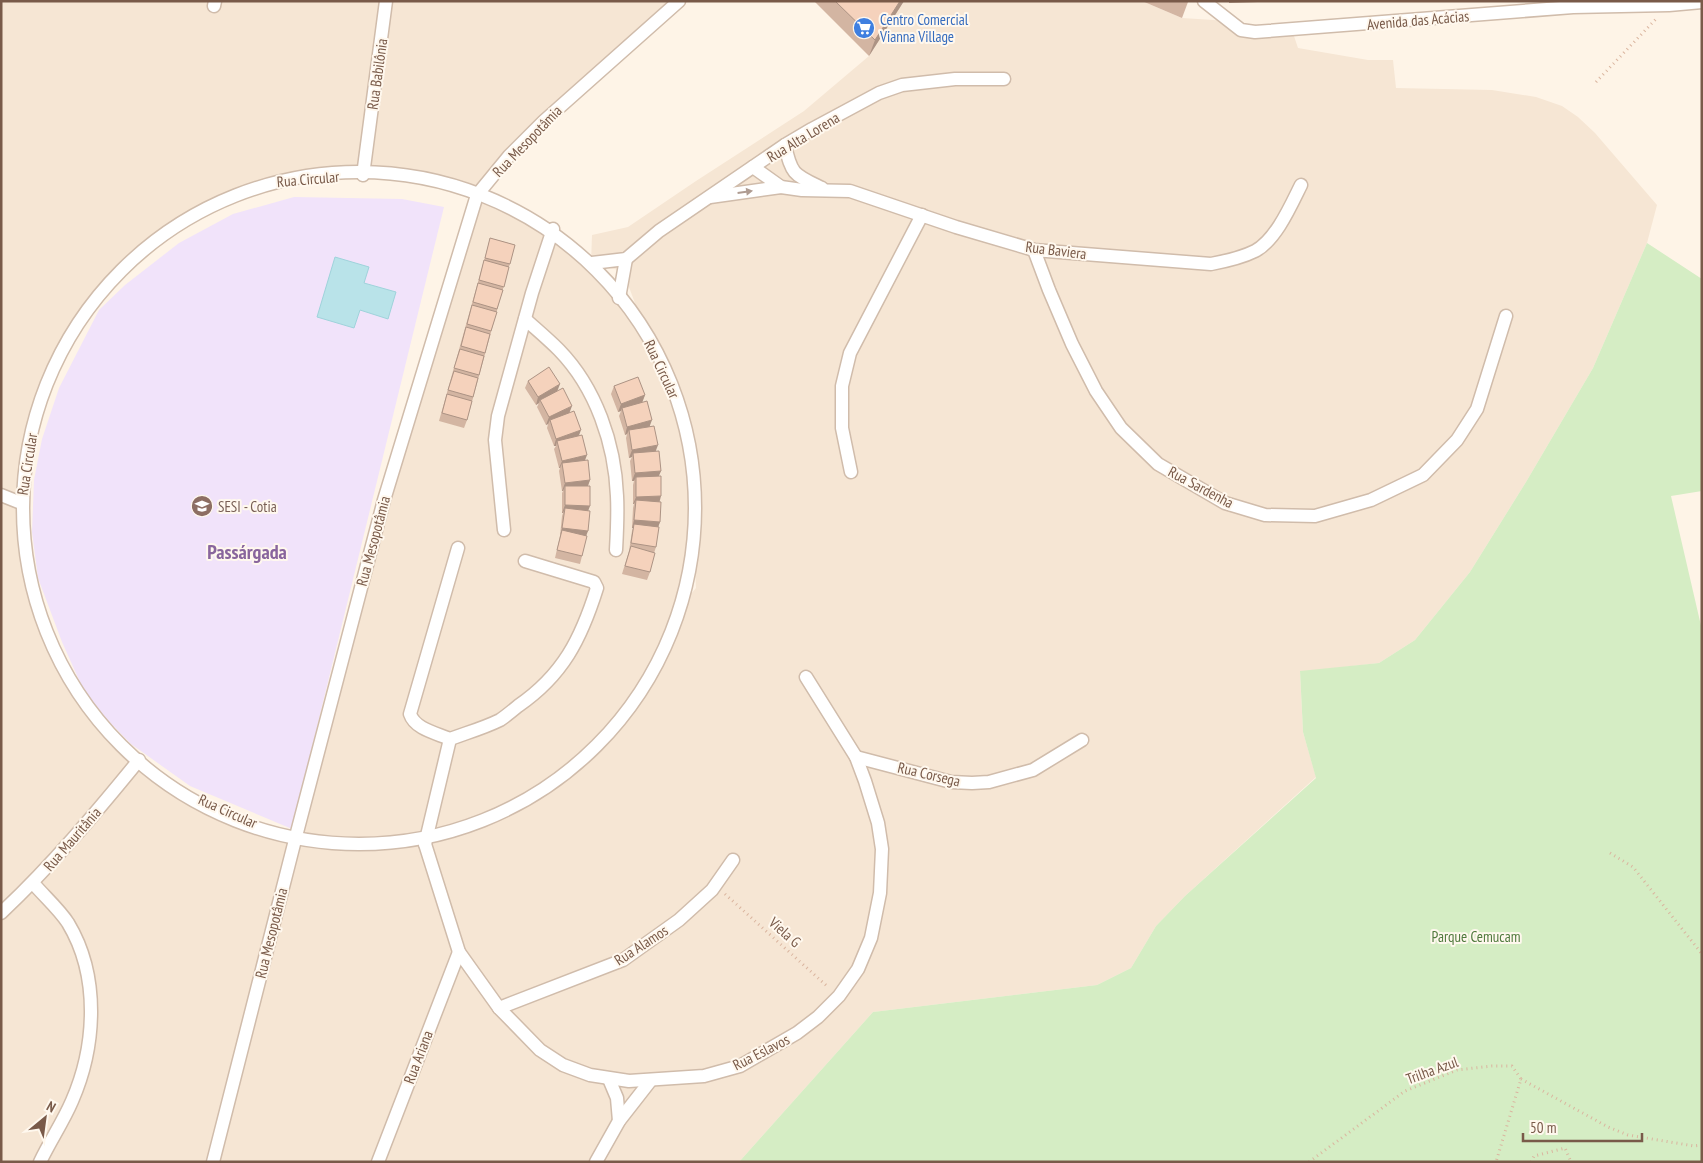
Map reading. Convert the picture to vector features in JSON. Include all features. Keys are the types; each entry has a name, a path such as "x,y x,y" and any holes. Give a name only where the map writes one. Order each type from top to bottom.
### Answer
{"street":[{"name":"Rua Babilônia","path":"363,175 386,1"},
{"name":"Rua Mesopotâmia","path":"213,1162 384,500 478,195 508,156 544,121 679,1"},
{"name":"Avenida das Acácias","path":"1204,1 1241,30 1255,32 1573,7 1670,5 1702,2"},
{"name":"Rua Alta Lorena","path":"626,259 659,231 785,145 879,93 902,85 955,79 1004,78"},
{"path":"785,145 793,171 801,178 824,189"},
{"name":"Rua Baviera","path":"753,167 782,187"},
{"name":"Rua Circular","path":"363,175 430,181 478,195 530,215 553,229 592,263 648,338 677,398 690,436 697,492 694,542 675,618 664,648 636,701 614,731 581,761 541,791 492,818 425,844 371,846 295,840 192,795 139,760 104,728 56,658 39,617 24,559 21,503 23,476 29,440 43,388 80,314 99,288 161,233 193,212 243,190 286,178 363,175"},
{"name":"Rua Baviera","path":"708,197 782,187 802,190 850,191 993,239 1034,250 1211,264 1235,259 1258,250 1280,228 1301,185"},
{"path":"851,472 842,428 842,386 850,353 922,215"},
{"path":"504,530 495,440 498,416 553,229"},
{"name":"Rua Sardenha","path":"1034,250 1072,344 1096,391 1121,428 1158,464 1166,469 1225,503 1265,514 1315,516 1371,500 1423,475 1457,440 1477,409 1506,316"},
{"path":"592,263 626,259 619,298"},
{"path":"525,319 560,351 584,382 597,407 610,446 617,495 616,550"},
{"path":"1,495 21,503"},
{"path":"458,548 410,714 412,721 418,726 450,739 500,719 536,694 556,673 571,651 590,610 597,588 594,582 525,561"},
{"name":"Rua Eslavos","path":"425,844 459,952 499,1008 540,1050 563,1065 590,1075 629,1081 704,1076 740,1066 797,1033 818,1017 839,996 858,969 871,938 880,893 882,849 878,823 856,756 806,677"},
{"path":"425,844 450,739"},
{"name":"Rua Corsega","path":"856,756 951,782 989,782 1033,770 1082,740"},
{"name":"Rua Mauritânia","path":"1,913 33,883 139,760"},
{"name":"Rua Alamos","path":"499,1008 623,960 679,920 715,886 733,860"},
{"path":"33,883 68,923 84,957 91,997 90,1039 83,1072 72,1101 40,1162"},
{"name":"Rua Ariana","path":"378,1162 459,952"},
{"path":"609,1079 617,1098 619,1121"},
{"path":"596,1162 619,1121 651,1080"}],"path":[{"path":"1596,82 1670,5"},
{"path":"1610,853 1633,867 1702,954"},
{"name":"Viela G","path":"715,886 839,996"},
{"name":"Trilha Azul","path":"1309,1162 1405,1092 1457,1070 1512,1066 1521,1079"},
{"path":"1496,1162 1521,1079 1608,1127 1628,1135 1694,1146 1702,1145"},
{"path":"1531,1162 1534,1156 1565,1148 1571,1162"}],"shaded area":[{"path":"1,1 679,1 544,121 478,195 552,233 591,263 592,235 628,227 804,111 869,56 904,1 1142,1 1182,18 1229,21 1241,30 1292,30 1298,48 1368,60 1393,60 1396,88 1492,90 1536,97 1562,106 1578,117 1595,133 1657,205 1647,243 1593,368 1470,572 1415,640 1379,663 1300,672 1303,732 1316,777 1185,896 1156,926 1131,968 1097,985 873,1012 739,1162 1,1162","holes":["363,175 430,181 477,195 384,500 294,839 192,795 139,760 105,728 80,695 56,658 39,617 23,554 23,476 29,440 43,388 80,314 99,289 161,233 193,212 252,187 286,178","592,264 623,271 648,338 672,389 614,291","693,545 696,588 678,609","309,840 415,844 371,846"]},
{"name":"SESI - Cotia","path":"294,197 402,199 444,207 292,829 190,786 131,744 88,700 62,642 38,578 32,532 34,480 42,439 59,388 99,310 125,285 179,243 233,214"}],"green space":[{"name":"Parque Cemucam","path":"1647,243 1702,279 1702,491 1671,496 1702,630 1702,1162 739,1162 873,1012 1097,985 1131,968 1156,926 1185,896 1316,778 1303,732 1300,671 1379,663 1415,640 1470,572 1593,368"}],"water":[{"path":"335,257 369,267 364,283 396,292 388,319 360,310 354,328 317,317"}],"building":[{"path":"835,1 900,1 875,40"},
{"path":"490,238 515,245 510,264 485,258"},
{"path":"484,260 509,267 504,287 479,280"},
{"path":"478,283 503,290 497,309 473,302"},
{"path":"472,305 497,312 491,331 467,324"},
{"path":"466,327 490,334 485,353 461,346"},
{"path":"460,349 484,356 479,375 454,368"},
{"path":"549,367 560,384 538,397 528,381"},
{"path":"454,371 478,378 473,397 448,390"},
{"path":"638,377 645,395 621,404 614,386"},
{"path":"563,388 572,406 549,417 540,400"},
{"path":"447,394 472,401 467,420 442,413"},
{"path":"647,401 652,420 627,427 622,408"},
{"path":"574,411 581,430 556,439 550,420"},
{"path":"654,426 658,445 632,450 629,430"},
{"path":"582,435 587,455 562,461 557,441"},
{"path":"659,451 661,471 635,473 633,453"},
{"path":"588,460 590,480 565,483 562,463"},
{"path":"661,476 661,496 636,497 636,477"},
{"path":"565,486 590,486 590,506 565,505"},
{"path":"636,500 661,502 660,522 634,520"},
{"path":"565,508 590,511 588,531 562,528"},
{"path":"634,524 659,527 656,547 631,543"},
{"path":"562,530 587,536 582,556 557,550"},
{"path":"631,546 655,553 650,572 625,566"}],"place":[{"name":"Centro Comercial Vianna Village","path":"864,28"},
{"name":"SESI - Cotia","path":"202,506"}],"district":[{"name":"Passárgada","path":"247,552"}]}
